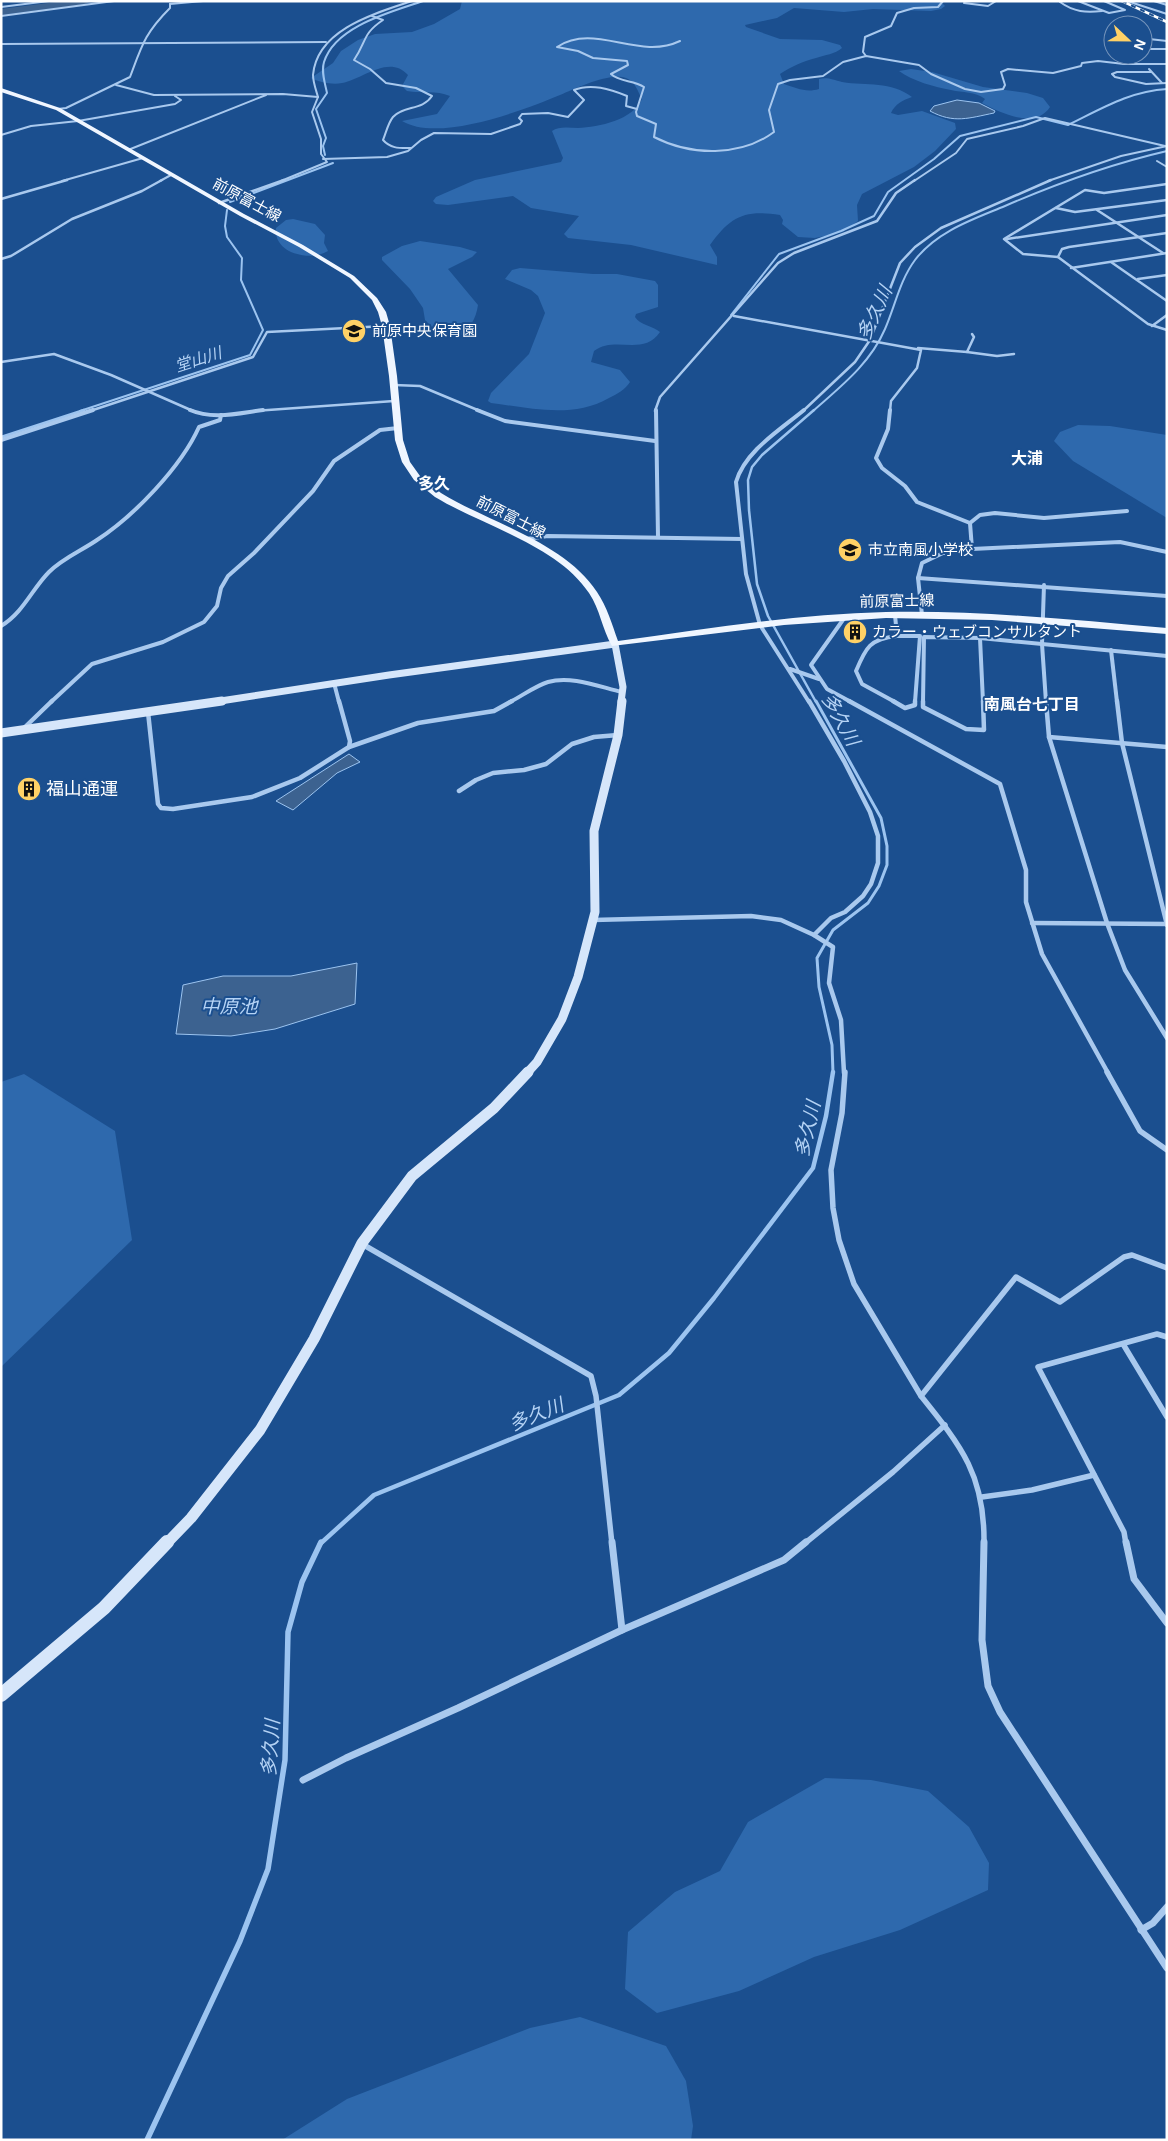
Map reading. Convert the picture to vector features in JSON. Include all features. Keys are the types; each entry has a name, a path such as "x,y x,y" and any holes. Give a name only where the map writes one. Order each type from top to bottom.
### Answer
{"main road":[{"name":"前原富士線","path":"1,90 58,109 219,203 301,246 352,276 375,299 382,312 386,326 398,428 410,470 422,484 453,504 524,540 566,566 592,590 615,644 784,622 895,615 1043,620 1167,631"}],"street":[{"path":"1,7 49,1"},
{"path":"1,16 114,1"},
{"path":"58,109 66,108 116,85 132,75 142,43 152,26 170,8 169,3 203,1"},
{"path":"318,97 314,89 313,66 318,53 326,42 372,16 412,1"},
{"path":"866,56 863,52 865,37 891,26 897,14 914,8 938,8 944,1"},
{"path":"964,3 988,6 996,1"},
{"path":"1062,1 1060,2 1066,6 1086,14 1104,11"},
{"path":"1078,1 1110,13 1125,10 1104,1"},
{"path":"1127,1 1167,14"},
{"path":"1154,1 1167,5"},
{"path":"372,16 383,20 367,32 364,45 354,60 370,69 386,83 416,88 432,96 424,105 397,114 392,118 383,140 390,147 413,148"},
{"path":"680,42 671,47 656,49 593,38 567,42 557,47 578,51 593,58 626,61 628,65 612,74 614,77 638,82 644,87 636,116 656,124 653,135 658,139 708,152 731,151 758,142 774,132 769,110 778,84 790,80 823,76 843,62 866,56 919,64 930,74 945,79 957,87 981,92 1003,89 1005,85 1001,72 1008,69 1054,73 1081,66 1082,63 1089,61 1103,62"},
{"path":"1153,39 1167,41"},
{"path":"1,44 326,42"},
{"path":"1153,49 1167,49"},
{"path":"1164,59 1167,64"},
{"path":"1153,64 1167,64"},
{"path":"1144,65 1162,83"},
{"path":"1151,72 1118,72 1112,74 1115,78 1146,84 1167,83"},
{"path":"116,85 154,95 268,94 318,97"},
{"path":"323,159 387,157 401,154 413,148 427,136 440,132 482,135 497,133 520,124 522,122 519,118 522,114 548,113 568,117 584,100 574,90 577,88 590,87 620,93 627,96 626,106 637,109"},
{"path":"128,150 268,94"},
{"path":"1,135 31,126 78,121 170,105 181,100 179,97 170,95"},
{"path":"219,203 285,180 327,162 323,159 319,146 321,138 312,116 311,108 318,97"},
{"path":"658,537 655,412 660,398 734,316 778,263 794,253 877,221 896,193 956,153 967,139 1022,126 1044,118 1167,146"},
{"path":"814,935 831,918 845,912 863,896 871,884 878,863 878,836 858,786 789,668 760,626 746,574 736,482 738,471 746,460 760,447 838,380 872,341 900,262 915,247 941,228 1065,175 1121,156 1167,146"},
{"path":"1,199 143,158"},
{"path":"1157,161 1167,167"},
{"path":"1,259 11,256 72,219 142,190 171,175"},
{"path":"1004,239 1084,190 1104,193 1167,184"},
{"path":"1056,208 1075,212 1167,200"},
{"path":"1096,210 1165,254"},
{"path":"1004,239 1167,215"},
{"path":"1058,257 1062,249 1069,247 1167,233"},
{"path":"1004,239 1023,254 1058,257 1070,268 1152,326 1167,330"},
{"path":"1070,268 1165,254"},
{"path":"1111,262 1167,301"},
{"path":"1137,279 1167,275"},
{"path":"1152,326 1167,315"},
{"path":"734,316 918,348 997,356 1014,354"},
{"path":"1,440 253,357 267,332 386,326"},
{"path":"966,352 974,337 972,334"},
{"path":"918,348 922,352 917,368 891,401 888,429 876,458 883,470 909,490 913,499 919,503 949,513 970,524"},
{"path":"1,362 54,354 102,372 200,414 221,415 268,409 394,400"},
{"path":"394,384 420,386 505,421 656,440"},
{"path":"1,626 12,618 50,572 62,562 103,536 125,516 172,469 193,442 200,427 220,420 221,415"},
{"path":"22,730 92,664 163,642 204,622 216,606 221,588 228,576 254,554 314,490 334,461 380,430 398,428"},
{"path":"970,524 980,515 994,513 1044,518 1127,511"},
{"path":"970,524 972,549"},
{"path":"524,540 548,536 742,539"},
{"path":"922,615 918,578 922,563 932,557 972,549 1120,542 1167,552"},
{"path":"918,578 1044,585 1167,596"},
{"path":"1044,585 1042,644 1050,737 1107,923 1125,970 1167,1038"},
{"path":"895,615 897,636"},
{"path":"846,617 811,665 827,689 1000,784 1026,870 1026,902 1042,954 1140,1131 1167,1150"},
{"path":"897,636 920,636 915,705 905,708 862,684 856,671 864,651 871,643 878,638 897,636"},
{"path":"980,638 984,730 966,729 923,707 924,637 980,638 1167,656"},
{"path":"1,733 334,683 615,644 622,692 618,735 594,831 595,912 578,977 562,1019 537,1062 494,1108 412,1176 362,1243 314,1339 260,1430 191,1518 104,1608 1,1695"},
{"path":"1032,923 1167,925 1122,743 1111,650"},
{"path":"789,668 819,678"},
{"path":"148,712 158,804 166,809 252,797 300,778 349,747 418,723 494,711 548,682 562,680 580,682 622,692"},
{"path":"334,683 350,741 349,747"},
{"path":"459,791 476,780 493,773 524,770 546,764 572,744 594,737 618,735"},
{"path":"1050,737 1167,747"},
{"path":"593,920 751,916 780,920 814,935 833,947 829,983 841,1020 845,1064 842,1113 831,1170 833,1208 839,1240 854,1284 921,1396 945,1426 972,1468 982,1497 984,1516 982,1640 988,1686 1000,1712 1167,1968"},
{"path":"362,1243 591,1376 596,1396 622,1630"},
{"path":"921,1396 1016,1278 1060,1302 1124,1257 1132,1255 1167,1268"},
{"path":"1167,1337 1157,1334 1038,1367 1124,1532 1134,1579 1167,1623"},
{"path":"1123,1344 1167,1417"},
{"path":"303,1780 346,1758 458,1708 622,1630 784,1560 886,1478 945,1426"},
{"path":"982,1497 1032,1490 1094,1475"},
{"path":"1141,1930 1153,1923 1167,1907"}],"shaded area":[{"path":"462,1 941,2 945,6 931,11 873,9 844,12 794,8 777,18 745,25 780,39 822,40 840,45 842,48 784,71 780,74 784,84 801,90 814,90 819,89 819,79 825,78 842,82 896,88 912,97 900,103 891,113 898,115 922,111 955,123 956,129 935,151 914,167 862,194 857,205 858,221 843,232 815,238 798,237 782,224 783,220 780,215 767,213 747,214 731,222 717,235 710,245 717,257 717,265 631,245 568,238 564,234 579,216 531,208 513,196 448,205 436,204 433,201 436,197 475,180 561,162 563,158 552,131 561,128 596,126 614,121 631,112 642,99 636,87 629,79 611,77 504,116 481,122 437,128 418,127 402,121 437,114 450,96 439,93 407,91 402,86 408,75 401,69 384,67 338,84 326,83 311,78 333,63 341,51 358,40 375,34 412,32 434,24 460,9"},
{"path":"911,69 932,72 983,87 1027,93 1043,98 1050,107 1044,114 1036,117 1027,118 1008,115 982,103 985,99 977,95 917,81 899,71"},
{"path":"293,219 315,224 325,235 324,243 328,251 312,256 303,255 287,250 280,244 276,228 286,220"},
{"path":"420,241 460,247 477,252 472,257 448,269 478,305 472,323 459,337 441,336 425,320 423,308 410,289 382,260 382,257 402,246"},
{"path":"520,268 617,274 655,281 658,285 658,307 636,314 635,317 640,322 660,332 653,339 645,343 637,345 611,345 594,351 591,362 620,370 630,382 623,390 595,404 566,410 536,409 488,401 491,393 529,354 545,313 538,296 531,290 505,279 512,270"},
{"path":"1078,425 1110,426 1167,435 1167,518 1073,461 1054,441 1060,432"},
{"path":"24,1074 115,1131 132,1240 1,1367 1,1082"},
{"path":"825,1778 871,1780 928,1791 969,1827 989,1863 988,1890 900,1930 814,1957 739,1991 657,2013 625,1989 628,1932 675,1892 720,1871 748,1822"},
{"path":"580,2017 666,2046 686,2081 693,2126 691,2140 282,2140 347,2099 530,2028"}],"water":[{"path":"957,100 979,103 995,111 994,113 977,117 954,119 930,111 934,106"},
{"path":"349,754 360,762 337,773 293,810 276,801"},
{"name":"中原池","path":"357,963 355,1004 275,1029 231,1036 176,1034 183,985 223,976 291,976"}],"waterway":[{"path":"1,12 86,1"},
{"name":"堂山川","path":"325,155 323,146 326,138 316,109 327,93 323,66 330,49 340,39 366,22 423,1"},
{"path":"731,315 779,254 841,231 874,216 888,192 934,159 960,136 1036,117 1068,125 1128,97 1153,90 1167,89"},
{"name":"多久川","path":"813,411 854,374 879,342 910,268 915,260 934,241 969,221 1045,190 1105,168 1167,151"},
{"name":"堂山川","path":"230,202 333,163"},
{"name":"堂山川","path":"80,411 250,355 263,330 241,280 242,258 227,237 225,226 227,210"},
{"name":"堂山川","path":"1,437 84,410"},
{"name":"多久川","path":"814,410 762,455 752,467 748,480 749,510 757,584 768,616 816,702"},
{"name":"多久川","path":"816,701 881,818 887,846 887,865 879,886 868,903 833,930 817,958 819,987 832,1045 833,1072"},
{"name":"多久川","path":"320,1544 374,1495 619,1395 669,1353 714,1298 813,1168 826,1116 833,1072"},
{"name":"多久川","path":"147,2140 240,1941 268,1869 285,1760 288,1632 302,1582 320,1544"}],"railway":[{"path":"1122,1 1167,22"}],"place":[{"name":"前原中央保育園","path":"354,331"},
{"name":"市立南風小学校","path":"850,550"},
{"name":"カラー・ウェブコンサルタント","path":"855,632"},
{"name":"福山通運","path":"29,789"}],"district":[{"name":"大浦","path":"1027,458"},
{"name":"多久","path":"434,483"},
{"name":"南風台七丁目","path":"1032,704"}]}
